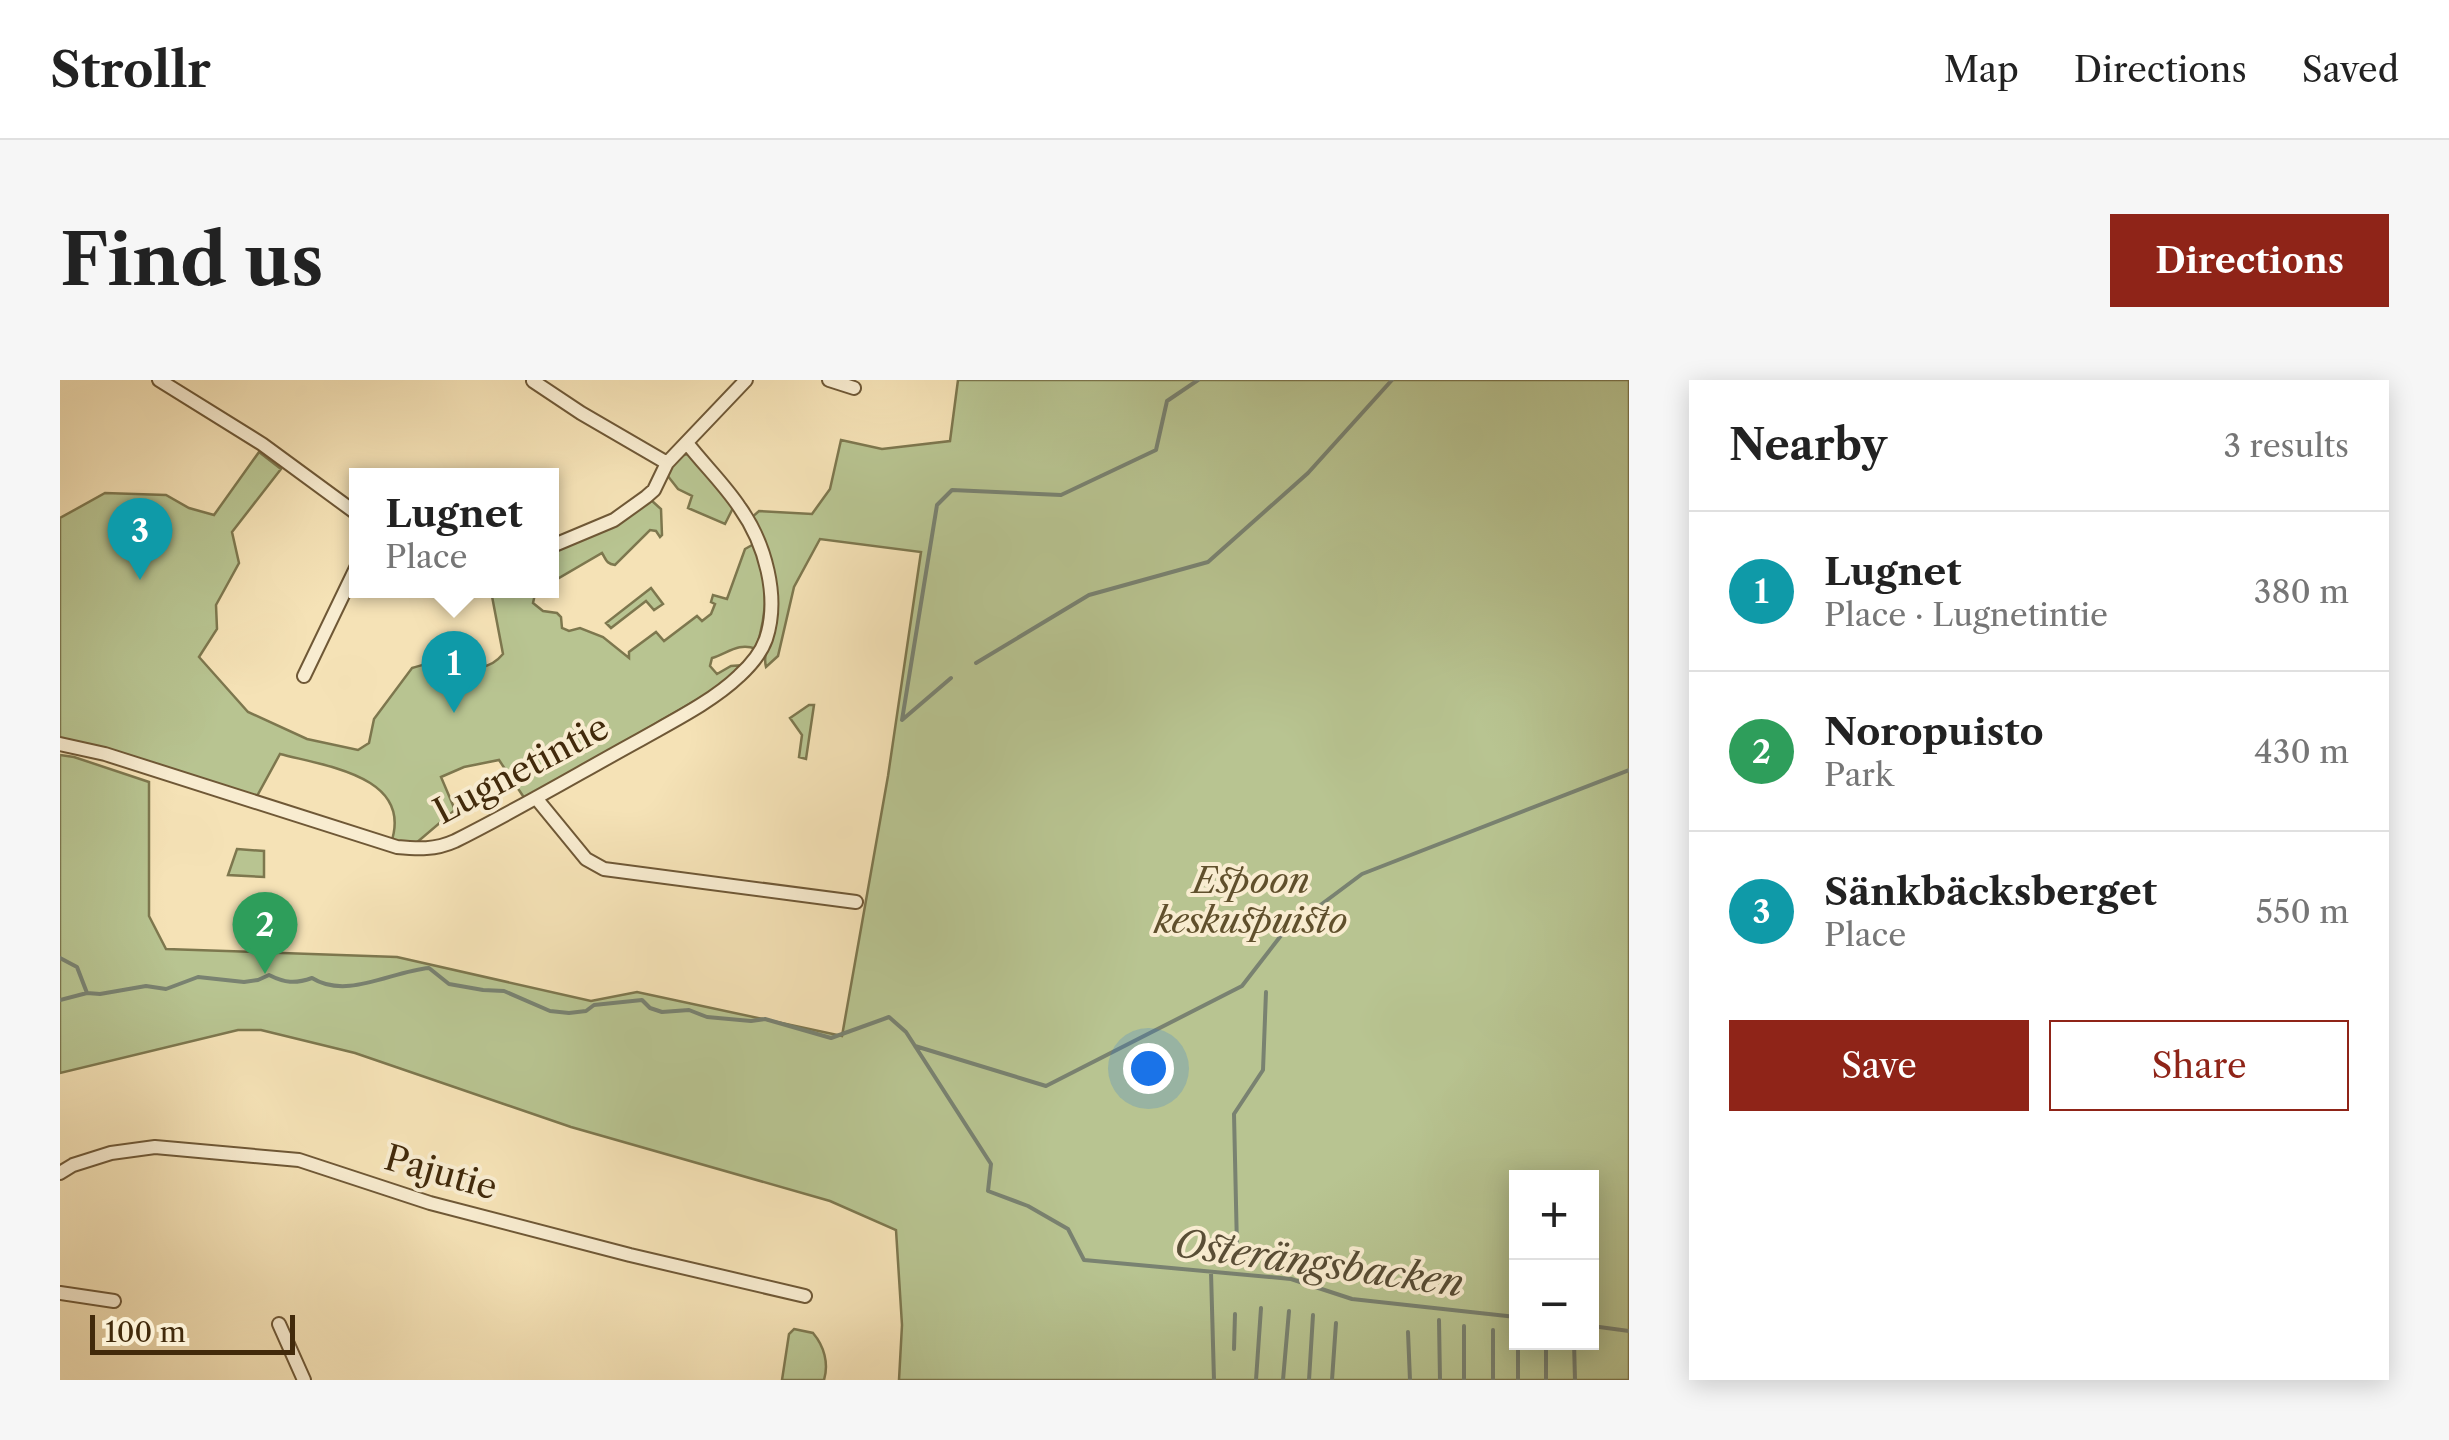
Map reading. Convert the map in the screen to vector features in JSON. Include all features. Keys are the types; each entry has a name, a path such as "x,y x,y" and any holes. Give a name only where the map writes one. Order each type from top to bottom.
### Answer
{"street":[{"path":"158,380 262,444 349,508"},
{"path":"559,543 632,509 654,490 666,463 746,380"},
{"path":"830,380 854,388"},
{"path":"532,381 666,463"},
{"name":"Lugnetintie","path":"60,744 105,754 397,847 443,847 716,694 751,663 766,638 771,616 763,553 740,507 686,444"},
{"path":"304,676 349,583"},
{"path":"536,798 586,859 604,869 856,902"},
{"name":"Pajutie","path":"60,1173 74,1164 155,1147 299,1160 430,1203 805,1296"},
{"path":"60,1293 114,1301"},
{"path":"279,1324 304,1380"}],"green space":[{"name":"Espoon keskuspuisto","path":"958,380 1629,380 1629,1380 899,1380 902,1325 896,1230 830,1201 571,1127 355,1053 261,1030 238,1030 60,1073 60,755 149,782 149,916 166,949 397,957 591,1001 637,992 842,1036 888,776 921,552 820,539 794,587 778,656 766,667 777,593 768,555 751,518 759,511 812,514 830,489 841,440 882,449 950,441"},
{"path":"259,452 281,469 232,532 239,563 216,605 217,629 199,657 248,712 307,739 358,750 369,743 374,719 412,668 438,662 487,666 503,654 492,598 534,598 533,603 543,611 561,617 562,628 580,628 603,637 629,658 629,652 656,632 664,641 697,616 702,621 711,614 713,595 727,599 745,549 754,544 765,596 763,621 756,649 739,647 712,658 710,666 717,674 731,666 744,665 719,687 525,799 499,760 464,767 441,777 455,810 415,844 391,843 395,820 390,803 378,789 341,770 280,754 257,796 83,743 60,740 60,518 105,493 166,495 189,508 214,515"},
{"path":"689,454 734,506 725,524 688,508 692,496 678,489 667,475 677,458"},
{"path":"651,500 661,509 662,535 650,530 615,565 602,553 559,578 559,547"},
{"path":"651,588 663,604 654,610 646,601 611,628 606,623"},
{"path":"814,705 806,759 799,757 802,735 790,718"},
{"path":"237,849 264,851 264,877 228,875"},
{"path":"794,1329 813,1333 820,1343 826,1361 824,1380 782,1380 789,1334"}],"waterway":[{"path":"951,678 902,720 937,505 952,490 1061,495 1156,450 1167,401 1198,380"},
{"path":"976,663 1089,595 1208,562 1308,473 1392,380"},
{"path":"915,1046 1046,1086 1242,986 1283,933 1362,874 1629,770"},
{"path":"60,958 77,967 87,993"},
{"path":"60,1000 146,986 166,989 198,977 244,982 269,975 290,982 312,978 340,986 429,968 449,984 504,991 550,1011 586,1011 594,1005 642,1000 662,1012 689,1010 707,1017 765,1019 831,1038 889,1017 906,1032 991,1164 988,1191 1028,1206 1068,1229 1084,1260 1291,1279 1352,1299 1509,1316"},
{"path":"1237,1248 1234,1114 1263,1070 1266,992"},
{"path":"1211,1272 1214,1380"},
{"path":"1256,1380 1261,1308"},
{"path":"1283,1380 1289,1311"},
{"path":"1234,1349 1235,1314"},
{"path":"1309,1380 1313,1315"},
{"path":"1439,1320 1440,1380"},
{"path":"1332,1380 1336,1323"},
{"path":"1464,1326 1464,1380"},
{"name":"Osterängsbacken","path":"1599,1327 1629,1331"},
{"path":"1493,1330 1493,1380"},
{"path":"1408,1332 1410,1380"},
{"path":"1518,1350 1518,1380"},
{"path":"1546,1350 1546,1380"},
{"path":"1574,1350 1575,1380"}],"place":[{"name":"Sänkbäcksberget","path":"140,580"},
{"name":"Lugnet","path":"454,713"},
{"name":"Noropuisto","path":"265,974"}]}
